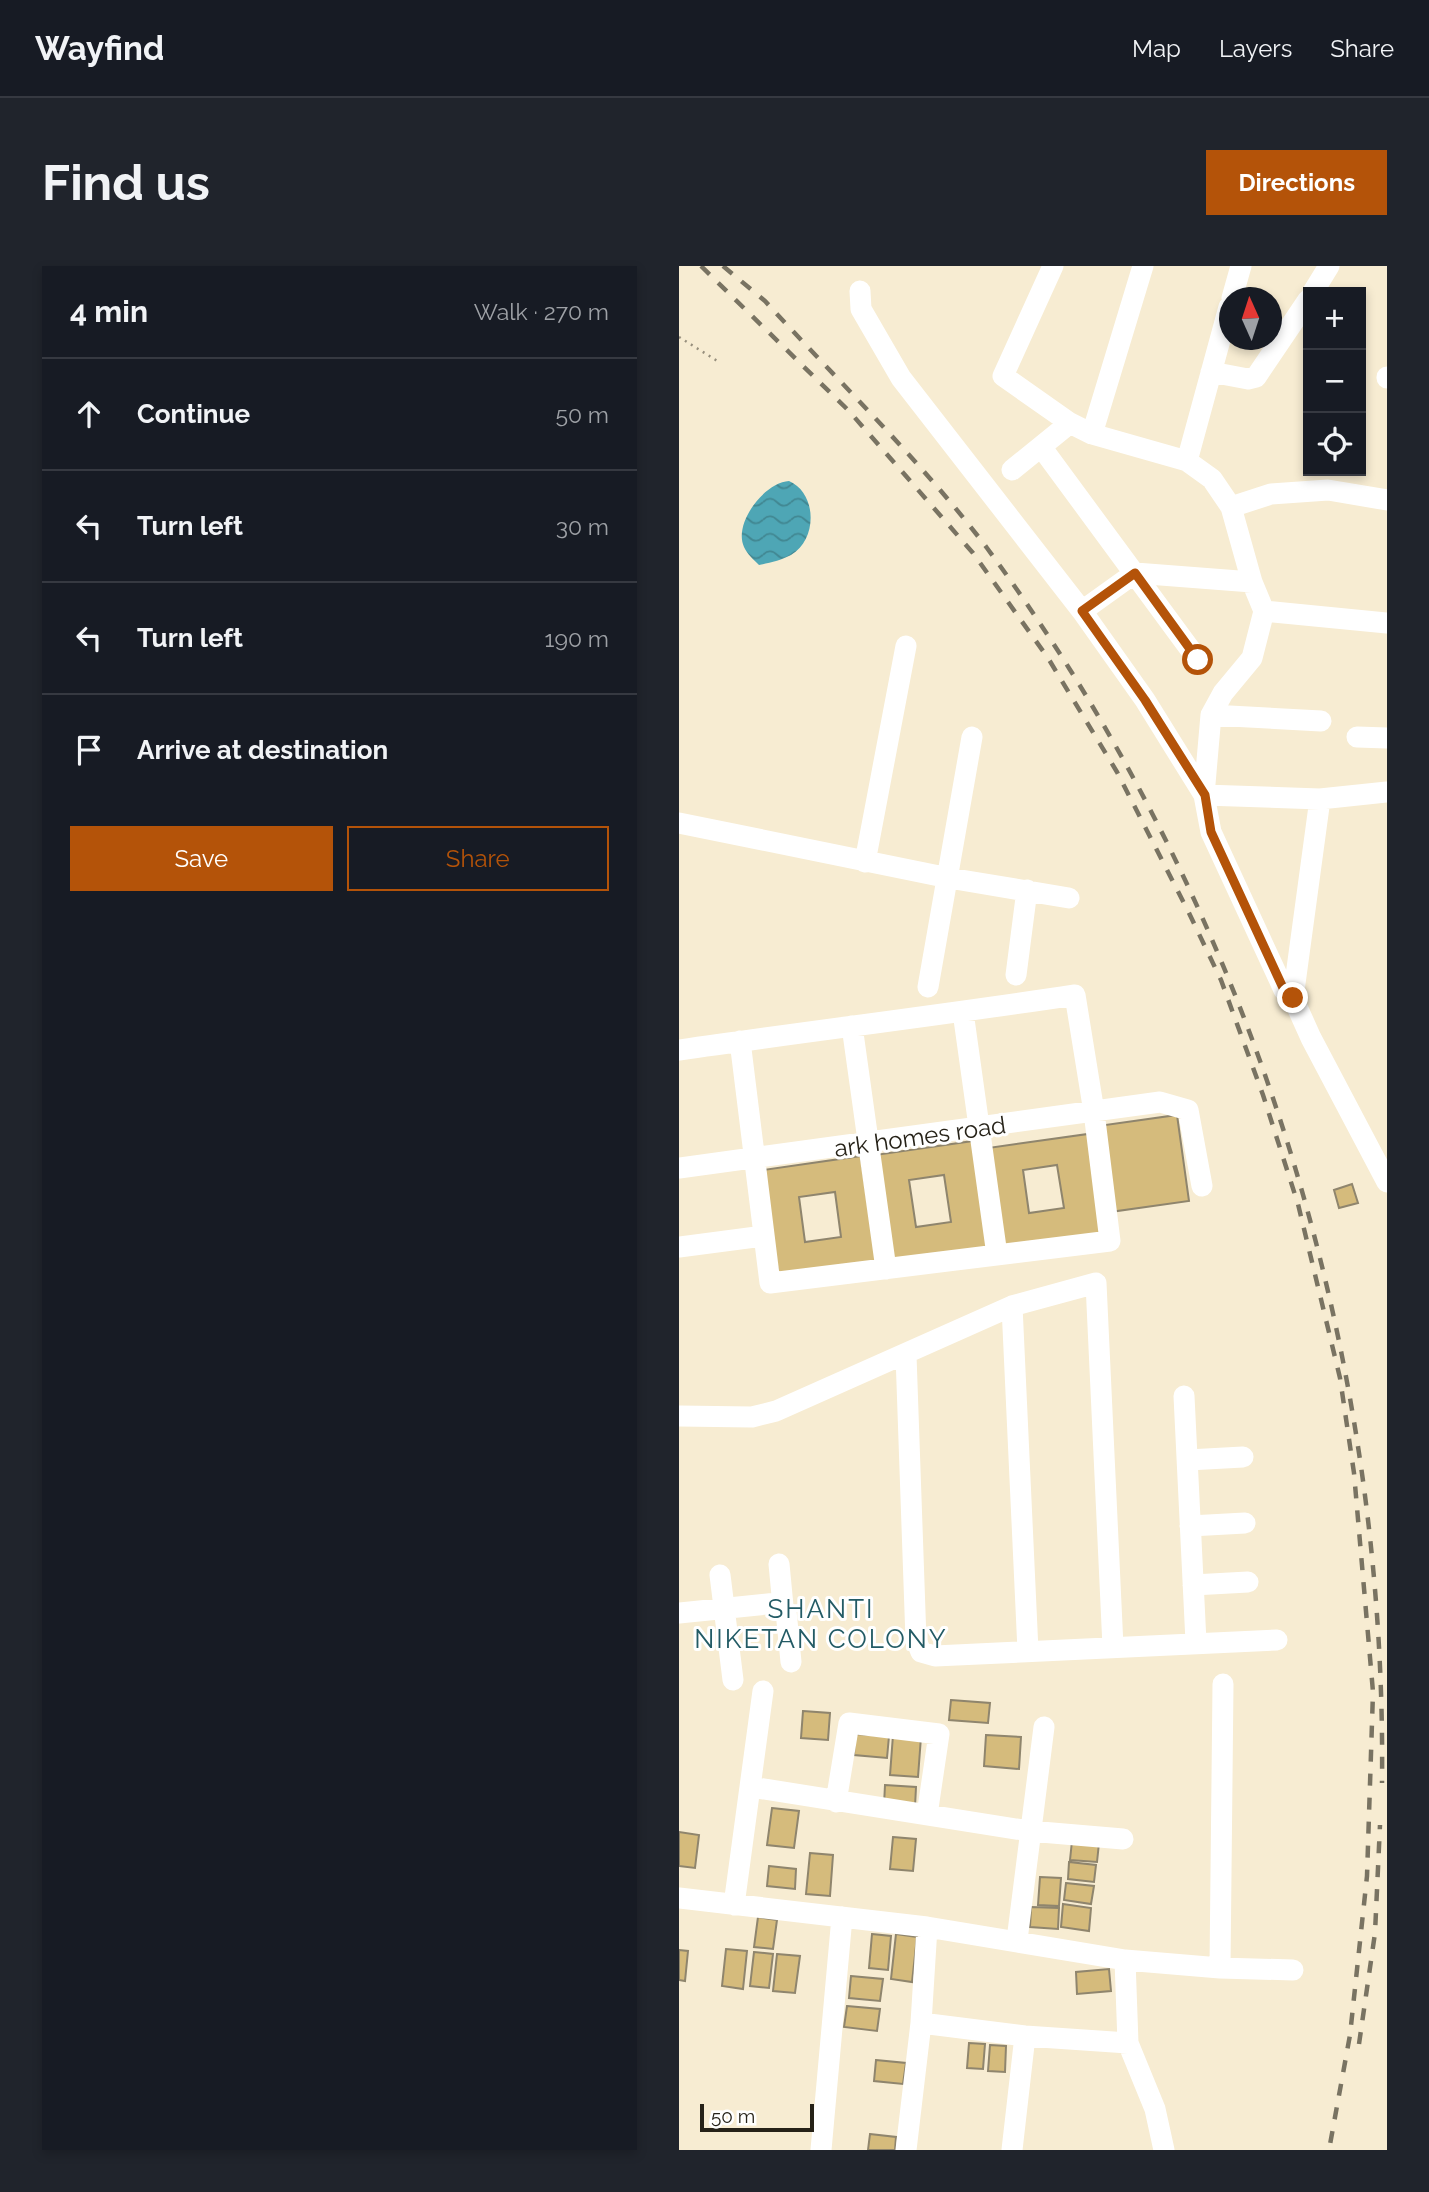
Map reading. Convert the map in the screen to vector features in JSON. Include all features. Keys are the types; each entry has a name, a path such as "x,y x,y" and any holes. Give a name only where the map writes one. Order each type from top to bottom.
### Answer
{"street":[{"path":"1053,266 1003,376 1070,423 1093,434 1187,461 1212,479 1231,507 1252,582 1264,611 1252,658 1223,692 1211,715 1205,795 1211,832 1284,990 1293,998 1311,1038 1387,1182"},
{"path":"1093,434 1143,266"},
{"path":"1235,287 1241,266"},
{"path":"1316,287 1329,266"},
{"path":"860,291 861,309 901,377 1082,611 1145,700 1205,795"},
{"path":"1212,372 1248,379 1256,377 1303,307"},
{"path":"1187,461 1219,347"},
{"path":"1012,470 1042,449 1070,423"},
{"path":"1042,449 1198,660"},
{"path":"1231,507 1329,480 1387,500"},
{"path":"1082,611 1135,573 1252,582"},
{"path":"1264,611 1387,623"},
{"path":"865,862 907,646"},
{"path":"1211,715 1321,721"},
{"path":"929,987 972,737"},
{"path":"1357,737 1387,738"},
{"path":"1205,795 1320,799 1387,792"},
{"path":"1293,998 1320,799"},
{"path":"679,823 865,862 1069,898"},
{"path":"1016,975 1027,890"},
{"path":"679,1050 740,1041 852,1026 963,1012 1075,995 1094,1112 1110,1241 771,1283 740,1041"},
{"path":"963,1012 996,1255"},
{"path":"852,1026 886,1269"},
{"name":"ark homes road","path":"679,1168 980,1129 1160,1102 1188,1110 1202,1186"},
{"path":"679,1247 764,1236"},
{"path":"679,1416 752,1417 776,1411 1012,1306 1096,1283 1113,1647"},
{"path":"1012,1306 1028,1651"},
{"path":"906,1355 916,1640 921,1652 935,1656 1277,1640"},
{"path":"1184,1395 1196,1642"},
{"path":"1188,1461 1243,1457"},
{"path":"1190,1526 1245,1522"},
{"path":"779,1564 791,1662"},
{"path":"720,1575 733,1680"},
{"path":"1193,1585 1248,1582"},
{"path":"679,1612 778,1602 783,1606"},
{"path":"1220,1968 1223,1684"},
{"path":"734,1905 763,1691"},
{"path":"836,1802 849,1723 939,1734 927,1815"},
{"path":"1017,1940 1044,1727"},
{"path":"751,1787 1029,1831 1123,1839"},
{"path":"679,1898 927,1927 1125,1959 1220,1968 1293,1970"},
{"path":"821,2150 842,1917"},
{"path":"907,2150 921,2023 927,1927"},
{"path":"1125,1959 1128,2043 1156,2109 1164,2150"},
{"path":"921,2023 1025,2036 1128,2043"},
{"path":"1012,2150 1025,2036"}],"path":[{"path":"679,337 719,362"}],"water":[{"path":"789,481 805,495 811,516 810,528 800,548 791,555 759,565 744,547 743,527 753,505 761,496 770,488"}],"building":[{"path":"1177,1115 1189,1201 1110,1212 1098,1126"},
{"path":"1088,1134 1103,1236 1003,1250 988,1148","holes":["1057,1165 1064,1208 1029,1213 1023,1170"]},
{"path":"973,1141 988,1252 891,1266 875,1155","holes":["944,1175 951,1222 916,1227 909,1180"]},
{"path":"861,1156 877,1267 779,1280 763,1170","holes":["835,1192 841,1237 805,1242 799,1197"]},
{"path":"1352,1184 1358,1203 1339,1208 1334,1190"},
{"path":"951,1700 990,1703 988,1723 949,1720"},
{"path":"803,1711 830,1713 828,1740 801,1738"},
{"path":"855,1734 889,1736 887,1758 854,1755"},
{"path":"893,1735 921,1737 918,1777 890,1775"},
{"path":"986,1735 1021,1737 1019,1769 984,1766"},
{"path":"885,1785 916,1787 915,1807 884,1805"},
{"path":"772,1808 799,1811 794,1848 767,1845"},
{"path":"679,1832 699,1835 695,1868 679,1866"},
{"path":"893,1837 916,1839 913,1871 890,1869"},
{"path":"1072,1841 1099,1843 1097,1862 1070,1860"},
{"path":"810,1853 833,1855 830,1896 806,1894"},
{"path":"1069,1862 1096,1865 1094,1882 1068,1879"},
{"path":"769,1866 796,1869 795,1889 767,1886"},
{"path":"1040,1877 1061,1878 1059,1906 1038,1905"},
{"path":"1066,1883 1094,1886 1091,1904 1064,1900"},
{"path":"1063,1904 1091,1908 1089,1931 1061,1927"},
{"path":"1031,1907 1059,1908 1058,1929 1030,1927"},
{"path":"758,1917 777,1920 773,1949 754,1947"},
{"path":"872,1934 891,1936 888,1970 869,1968"},
{"path":"896,1934 917,1937 912,1982 891,1979"},
{"path":"726,1949 747,1951 743,1989 722,1986"},
{"path":"679,1950 688,1951 685,1981 679,1980"},
{"path":"754,1952 773,1954 769,1988 750,1986"},
{"path":"777,1954 800,1956 795,1993 773,1991"},
{"path":"1109,1969 1111,1991 1077,1994 1076,1972"},
{"path":"851,1976 883,1979 880,2001 849,1998"},
{"path":"847,2006 880,2009 877,2031 844,2027"},
{"path":"969,2043 985,2044 983,2069 967,2068"},
{"path":"990,2045 1006,2046 1005,2072 988,2071"},
{"path":"876,2060 906,2063 903,2084 874,2081"},
{"path":"870,2134 896,2137 895,2150 868,2150"}],"railway":[{"path":"701,266 849,411 973,553 1048,658 1117,772 1189,913 1221,980 1263,1095 1298,1204 1340,1378 1354,1473 1373,1692 1367,1876 1350,2035 1329,2150"},
{"path":"723,266 765,301 879,422 987,548 1079,684 1160,828 1228,978 1284,1132 1328,1292 1359,1454 1377,1618 1382,1783"},
{"path":"1359,2044 1375,1933 1380,1825"}],"district":[{"name":"SHANTI NIKETAN COLONY","path":"821,1624"}],"route":[{"path":"1198,660 1135,573 1082,611 1145,700 1205,795 1211,832 1284,990 1293,998"}]}
